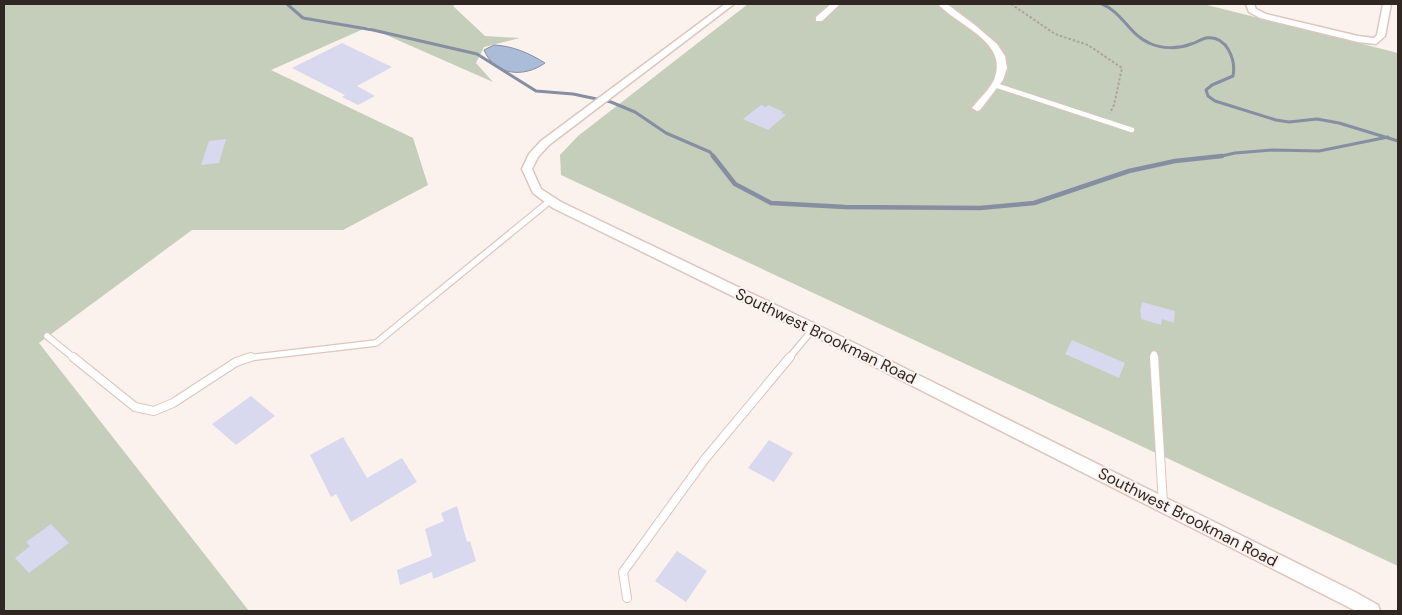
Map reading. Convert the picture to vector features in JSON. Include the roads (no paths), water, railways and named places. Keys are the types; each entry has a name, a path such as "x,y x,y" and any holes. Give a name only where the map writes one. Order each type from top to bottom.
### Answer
{"street":[{"name":"Southwest Brookman Road","path":"730,4 544,143 533,156 527,169 537,191 551,200 813,329 1372,611"},
{"path":"818,19 836,4"},
{"path":"942,4 981,34 998,51 1002,58 1002,69 995,85 977,108"},
{"path":"1251,7 1263,16 1358,40 1376,41 1381,36 1387,4"}],"lane":[{"path":"995,85 1132,130"},
{"path":"47,336 135,407 154,411 174,403 236,362 253,356 376,343 551,200"},
{"path":"627,598 622,572 706,459 813,329"},
{"path":"1154,354 1163,505"}],"water":[{"path":"494,45 521,51 545,63 528,71 511,72 495,65 489,59 484,50"}],"waterway":[{"path":"287,4 303,18 373,30 477,54 536,91 573,94 611,102 635,112 666,133 710,152 714,157"},
{"path":"1102,4 1115,12 1136,35 1154,45 1170,48 1181,47 1206,38 1220,40 1225,44 1233,63 1233,76 1212,85 1206,90 1208,96 1215,101 1276,120 1289,122 1317,119 1339,123 1386,137"},
{"path":"1221,156 1273,150 1319,151 1386,137"},
{"path":"1386,137 1398,141"},
{"path":"713,156 735,184 771,203 845,207 980,208 1034,203 1129,171 1175,161 1221,156"},
{"path":"1217,157 1221,156"}]}
